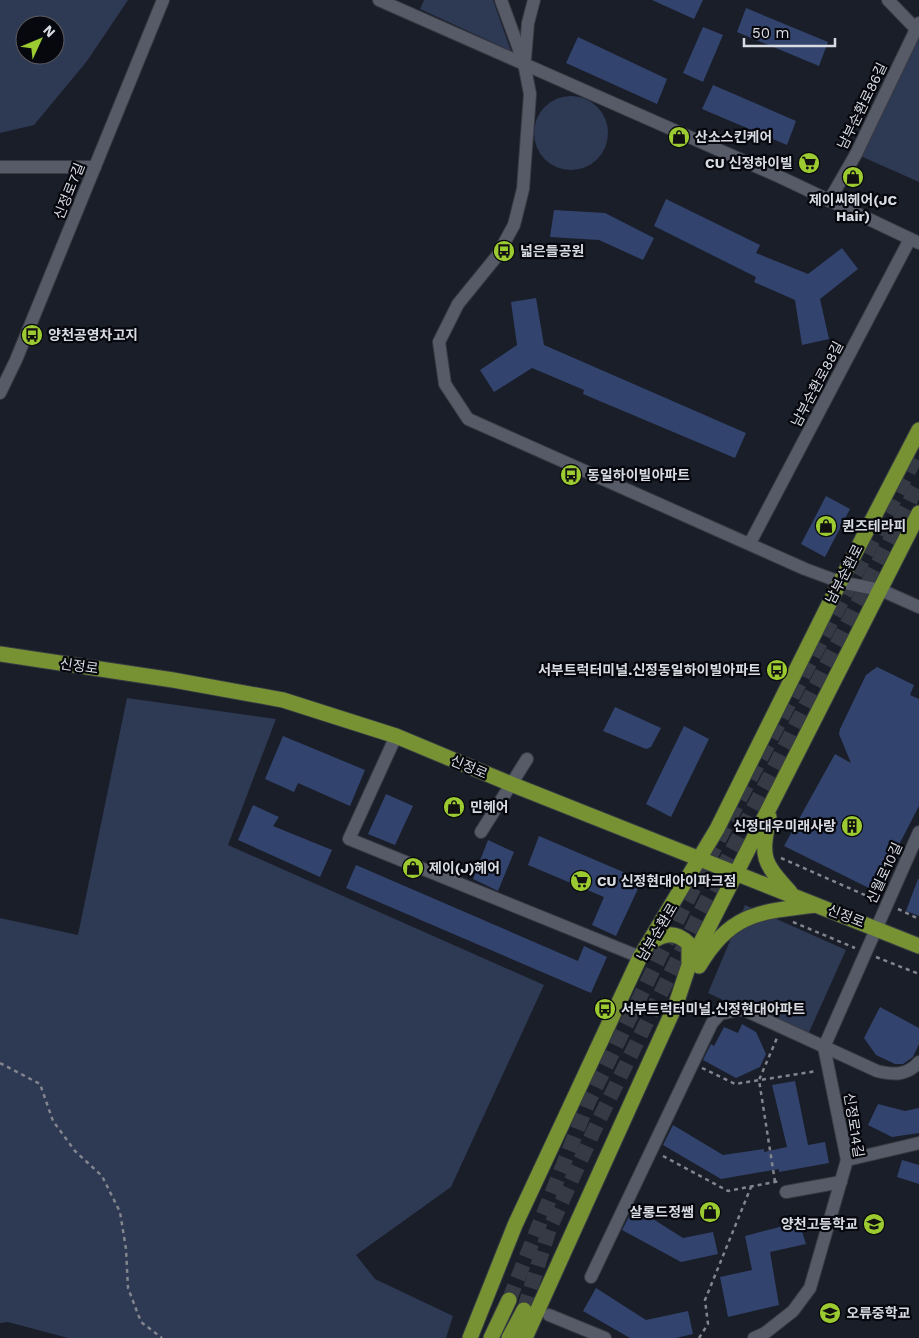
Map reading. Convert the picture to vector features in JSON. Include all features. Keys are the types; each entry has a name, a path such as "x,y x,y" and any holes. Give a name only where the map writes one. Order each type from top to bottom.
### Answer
{"main road":[{"name":"남부순환로","path":"470,1338 515,1225 640,957 717,829 840,582 919,430"},
{"path":"524,1338 676,1004 688,968 919,513"},
{"name":"신정로","path":"0,654 174,680 282,700 396,736 511,784 736,874 876,927 919,946"},
{"path":"772,801 763,851 765,861 793,895"},
{"path":"676,1004 709,949 727,930 759,913 818,904"},
{"path":"649,943 668,934 683,938 689,944 688,968"},
{"path":"491,1338 509,1300"},
{"path":"509,1338 524,1310"}],"street":[{"name":"신정로7길","path":"0,393 16,360 163,0"},
{"path":"379,0 524,64"},
{"path":"501,0 524,64 530,94 523,189 514,225 497,256 458,304 438,342 445,384 468,419 840,582 881,590 919,607"},
{"path":"524,64 528,22 534,0"},
{"path":"888,0 918,26"},
{"name":"남부순환로86길","path":"829,201 856,154 918,26"},
{"name":"남부순환로88길","path":"524,64 778,176 914,241 750,543"},
{"path":"0,167 95,167"},
{"path":"396,736 349,839 640,957"},
{"path":"481,832 527,759"},
{"name":"신월로10길","path":"876,927 919,832"},
{"path":"824,1047 876,927"},
{"path":"591,1277 712,1023 720,1014 742,1009 877,1071 894,1075 904,1073 919,1062"},
{"name":"신정로14길","path":"754,1338 765,1333 792,1311 810,1288 847,1160 824,1047"},
{"path":"847,1160 919,1144"},
{"path":"784,1186 840,1182"},
{"path":"549,1315 605,1338"}],"path":[{"path":"778,850 780,857 919,919"},
{"path":"792,922 919,974"},
{"path":"775,1182 759,1080 782,1027"},
{"path":"0,1064 40,1084 54,1121 75,1151 102,1176 120,1212 126,1249 128,1288 141,1322 162,1338"},
{"path":"693,1064 735,1084 828,1069"},
{"path":"663,1156 728,1192 775,1182 784,1186"},
{"path":"699,1338 708,1324 705,1300 751,1187"}],"shaded area":[{"path":"0,0 128,0 87,61 34,125 0,133"},
{"path":"424,0 493,0 511,51 420,9"},
{"path":"919,23 919,182 856,154"},
{"path":"571,96 592,102 602,112 608,133 602,154 592,164 571,170 550,164 540,154 534,133 540,112 550,102"},
{"path":"127,698 276,719 228,845 544,985 451,1187 356,1255 375,1279 453,1316 446,1338 68,1338 8,1322 0,1323 0,918 78,935"},
{"path":"745,905 846,950 806,1039 708,993"}],"building":[{"path":"652,0 703,0 694,19"},
{"path":"746,8 828,42 819,66 737,32"},
{"path":"703,27 723,35 703,82 683,73"},
{"path":"578,37 667,79 657,104 566,63"},
{"path":"713,85 796,121 787,145 702,109"},
{"path":"666,199 760,245 756,253 808,274 842,248 858,269 820,299 829,339 802,345 795,300 754,282 756,277 654,226"},
{"path":"554,210 605,213 654,238 643,260 599,240 550,237"},
{"path":"536,298 544,345 746,433 735,458 583,394 584,390 532,368 494,392 480,370 517,345 511,302"},
{"path":"826,496 850,509 825,557 801,544"},
{"path":"877,667 914,685 910,695 919,699 919,806 875,891 784,846 835,754 851,763 839,734 840,729 866,675"},
{"path":"615,707 661,728 651,747 646,749 603,731"},
{"path":"684,726 709,739 671,817 646,804"},
{"path":"283,736 365,770 350,806 298,783 294,792 265,779"},
{"path":"386,794 413,806 395,845 368,834"},
{"path":"253,805 279,817 273,826 332,850 320,877 238,840"},
{"path":"539,836 642,880 616,936 592,925 604,897 528,865"},
{"path":"488,840 514,852 498,891 473,879"},
{"path":"356,865 578,961 584,946 607,957 591,993 346,888"},
{"path":"919,879 919,916 906,911"},
{"path":"880,1007 919,1028 919,1044 913,1057 903,1064 895,1064 876,1055 864,1038"},
{"path":"742,1024 756,1032 766,1054 760,1067 736,1078 703,1060 711,1044 714,1046 724,1027 738,1033"},
{"path":"795,1081 808,1145 825,1142 829,1163 779,1172 779,1169 721,1179 663,1145 673,1125 723,1155 764,1149 764,1152 787,1147 772,1085"},
{"path":"878,1104 905,1111 919,1108 919,1133 892,1137 868,1125"},
{"path":"902,1160 919,1165 919,1184 897,1177"},
{"path":"634,1207 683,1238 713,1232 718,1254 681,1262 622,1230"},
{"path":"799,1222 806,1244 770,1252 779,1305 728,1317 720,1277 752,1270 745,1236"},
{"path":"596,1288 646,1320 688,1311 693,1334 676,1338 630,1338 583,1311"}],"tunnel":[{"path":"509,1300 588,1103 681,913 919,451"},
{"path":"524,1310 549,1230 597,1124 698,917 919,483"}],"place":[{"name":"산소스킨케어","path":"679,137"},
{"name":"CU 신정하이빌","path":"809,163"},
{"name":"제이씨헤어(JC Hair)","path":"853,177"},
{"name":"넓은들공원","path":"504,251"},
{"name":"양천공영차고지","path":"32,335"},
{"name":"동일하이빌아파트","path":"571,475"},
{"name":"퀸즈테라피","path":"826,526"},
{"name":"서부트럭터미널.신정동일하이빌아파트","path":"777,670"},
{"name":"민헤어","path":"454,807"},
{"name":"신정대우미래사랑","path":"852,826"},
{"name":"제이(J)헤어","path":"413,868"},
{"name":"CU 신정현대아이파크점","path":"581,881"},
{"name":"서부트럭터미널.신정현대아파트","path":"605,1009"},
{"name":"살롱드정쌤","path":"710,1212"},
{"name":"양천고등학교","path":"874,1224"},
{"name":"오류중학교","path":"830,1313"}]}
